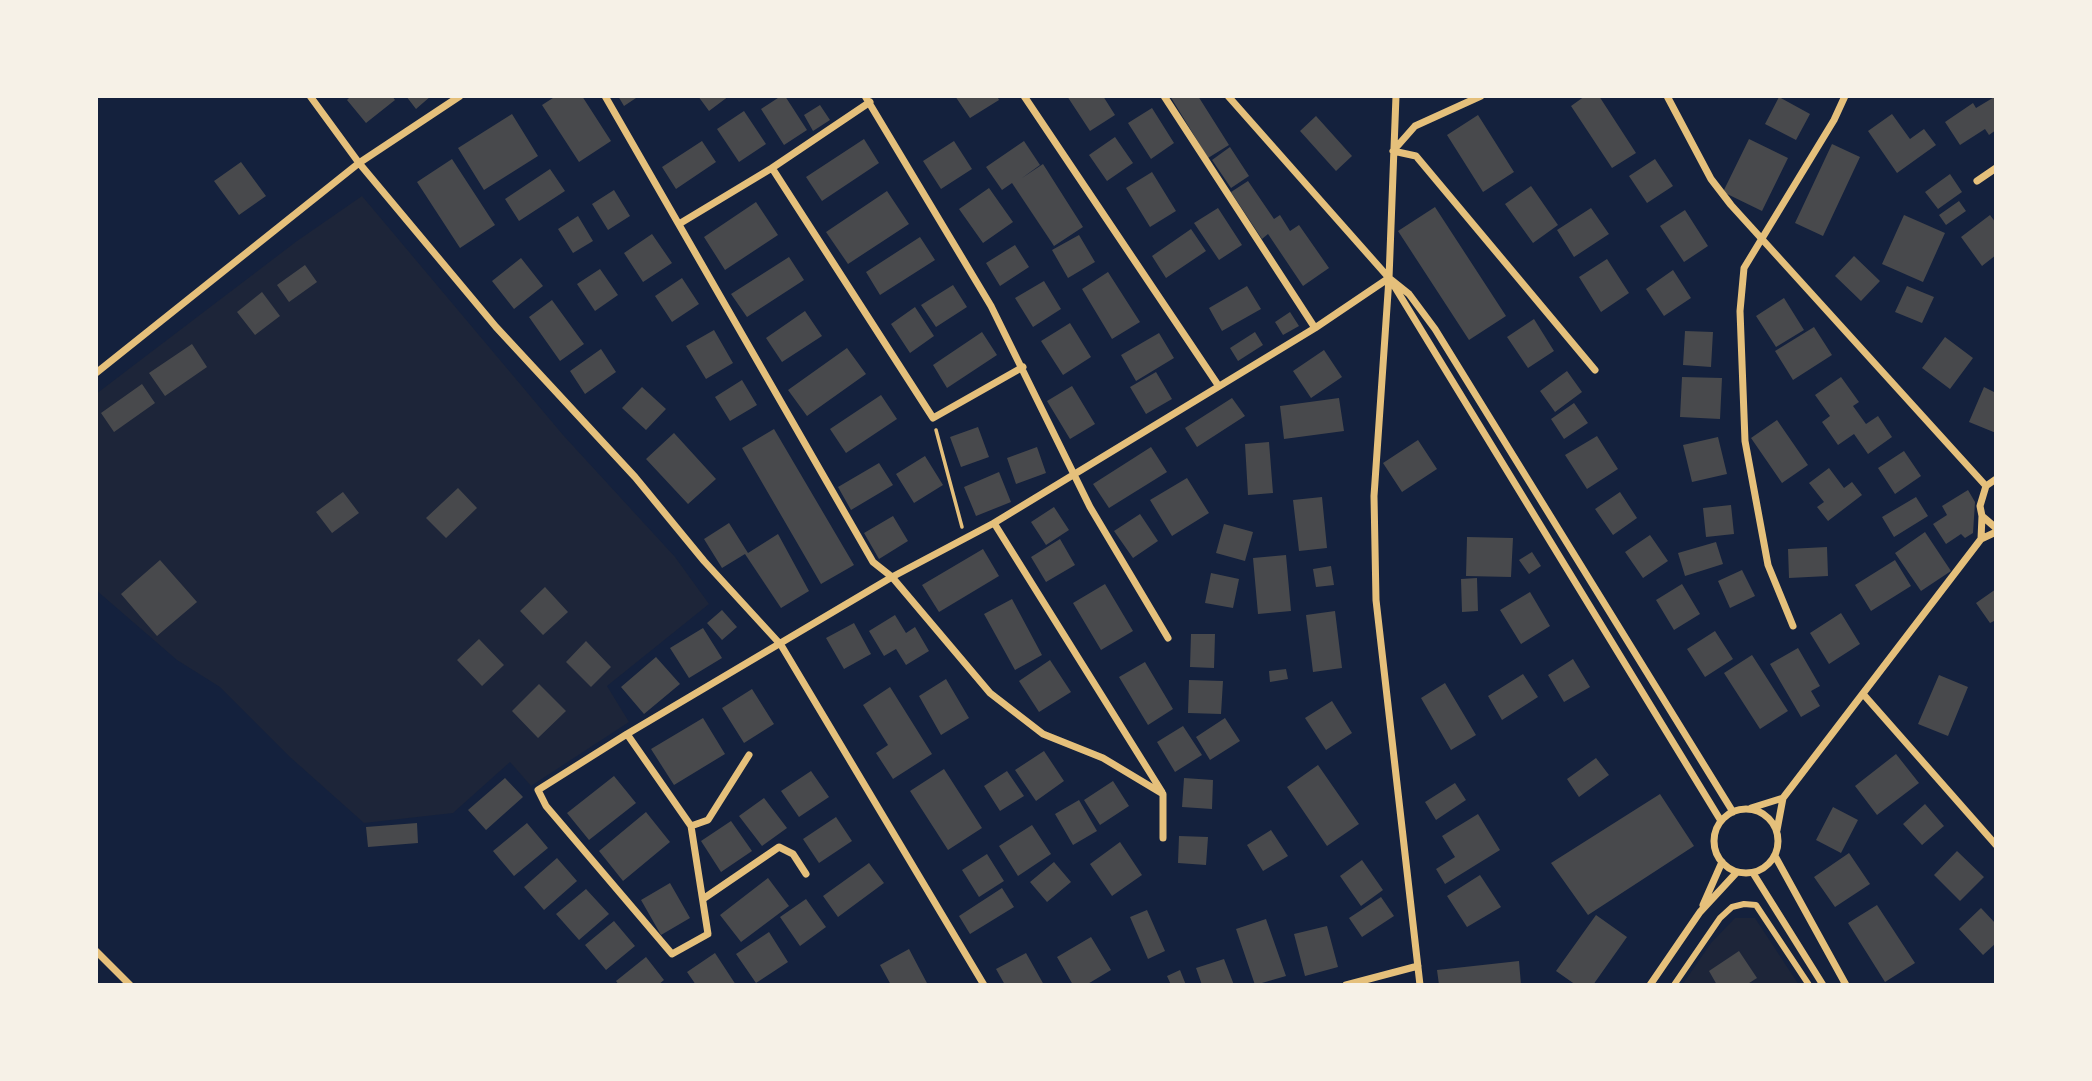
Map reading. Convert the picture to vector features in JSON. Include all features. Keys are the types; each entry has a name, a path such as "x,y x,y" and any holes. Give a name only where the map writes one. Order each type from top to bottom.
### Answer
{"street":[{"path":"310,96 359,163 496,327 635,477 704,561 781,645 984,985"},
{"path":"96,373 359,163 460,96"},
{"path":"604,96 873,562 892,577 990,692 1043,734 1103,758 1163,794"},
{"path":"1024,96 1218,385"},
{"path":"1164,96 1315,328"},
{"path":"1228,96 1389,278 1409,294 1474,388 1733,812"},
{"path":"1396,96 1389,278 1374,496 1376,600 1420,985"},
{"path":"1393,151 1415,126 1480,96"},
{"path":"1667,96 1711,179 1761,238 1986,486"},
{"path":"1793,626 1768,565 1745,441 1740,311 1744,268 1834,120 1845,96"},
{"path":"680,224 772,168 867,99 991,306 1090,507 1168,638"},
{"path":"1393,151 1416,156 1595,370"},
{"path":"772,168 933,418 1023,367"},
{"path":"1977,181 1996,168"},
{"path":"627,734 691,826 708,934 672,954 546,806 538,790 627,734 892,577 964,536 993,523 1315,328 1389,278"},
{"path":"1389,278 1721,821"},
{"path":"1981,539 1981,495 1986,486 1996,480"},
{"path":"1783,798 1733,812 1721,821 1714,837 1714,846 1722,862 1737,872 1753,873 1775,856 1783,798 1981,539 1996,530 1982,516"},
{"path":"993,523 1163,794 1164,838"},
{"path":"1864,695 1996,845"},
{"path":"691,826 708,820 749,755"},
{"path":"1749,809 1766,815 1777,830"},
{"path":"703,899 779,847 793,853 806,874"},
{"path":"1775,856 1846,985"},
{"path":"1700,912 1722,862"},
{"path":"1650,985 1700,912 1737,872"},
{"path":"1753,873 1823,985"},
{"path":"1674,985 1720,918 1732,907 1744,904 1756,905 1810,985"},
{"path":"96,951 130,985"},
{"path":"1346,985 1418,966"}],"path":[{"path":"933,418 964,536"}],"shaded area":[{"path":"362,196 563,435 675,557 709,604 607,686 629,722 531,786 510,762 453,813 364,823 290,757 220,687 177,660 96,590 96,394 297,241"},
{"path":"1735,918 1755,918 1799,985 1682,985 1711,943"}],"building":[{"path":"351,96 392,96 395,100 366,123 347,100"},
{"path":"406,96 431,96 416,109"},
{"path":"556,96 582,96 611,141 579,162 542,105"},
{"path":"618,96 639,96 624,106"},
{"path":"698,96 729,96 709,111"},
{"path":"785,96 807,130 784,145 761,109"},
{"path":"955,96 997,96 999,100 970,118"},
{"path":"1067,96 1103,96 1115,115 1090,131"},
{"path":"1170,96 1198,96 1229,145 1208,158"},
{"path":"1585,96 1599,96 1636,153 1612,168 1571,106"},
{"path":"1996,96 1996,130 1989,135 1985,129 1960,145 1945,122 1973,103 1976,108"},
{"path":"1779,97 1810,114 1796,140 1765,124"},
{"path":"820,105 830,120 813,131 804,115"},
{"path":"1152,108 1174,143 1151,159 1128,123"},
{"path":"744,111 766,144 739,162 717,129"},
{"path":"512,114 538,156 484,190 458,148"},
{"path":"1892,114 1910,139 1924,129 1936,145 1897,173 1868,131"},
{"path":"1478,115 1514,172 1483,192 1447,135"},
{"path":"1316,116 1352,156 1336,171 1300,131"},
{"path":"1115,137 1133,163 1107,181 1089,155"},
{"path":"864,139 879,163 822,201 806,177"},
{"path":"1749,139 1788,158 1762,211 1723,192"},
{"path":"702,141 716,162 676,189 662,167"},
{"path":"954,141 972,169 941,189 923,161"},
{"path":"1024,141 1040,165 1022,178 1043,164 1083,227 1054,246 1012,183 1002,190 986,167"},
{"path":"1832,144 1860,157 1823,236 1795,223"},
{"path":"1230,147 1249,176 1231,188 1212,160"},
{"path":"452,159 495,225 460,248 417,182"},
{"path":"1655,159 1673,186 1647,203 1629,176"},
{"path":"241,162 266,196 239,215 214,181"},
{"path":"550,169 565,191 519,221 505,199"},
{"path":"1152,172 1176,211 1150,227 1126,188"},
{"path":"1950,174 1962,192 1938,209 1925,192"},
{"path":"1248,181 1274,219 1280,215 1290,231 1299,225 1329,268 1303,286 1268,234 1262,239 1231,192"},
{"path":"1531,186 1558,225 1533,243 1505,204"},
{"path":"989,188 1013,222 983,243 959,209"},
{"path":"614,190 630,216 608,230 592,204"},
{"path":"887,191 909,224 848,264 826,232"},
{"path":"1959,201 1966,211 1946,225 1939,215"},
{"path":"756,202 778,235 725,270 704,237"},
{"path":"1435,207 1506,316 1469,340 1398,231"},
{"path":"1218,208 1242,245 1219,260 1194,223"},
{"path":"1591,208 1609,234 1574,257 1557,230"},
{"path":"1685,210 1708,246 1684,262 1660,226"},
{"path":"1904,215 1945,233 1923,282 1882,264"},
{"path":"1990,215 1996,223 1996,255 1982,266 1961,237"},
{"path":"578,216 593,241 573,253 558,229"},
{"path":"1191,229 1206,251 1166,278 1152,256"},
{"path":"652,234 672,263 643,282 624,253"},
{"path":"1079,235 1095,262 1068,278 1052,250"},
{"path":"920,237 935,260 880,295 866,272"},
{"path":"1015,245 1029,267 1000,286 986,263"},
{"path":"1854,256 1880,281 1861,301 1835,276"},
{"path":"789,257 804,280 747,317 731,294"},
{"path":"521,258 543,286 514,309 492,281"},
{"path":"1607,259 1629,293 1601,312 1579,277"},
{"path":"305,265 317,282 289,302 277,285"},
{"path":"600,269 618,295 595,311 577,284"},
{"path":"1673,270 1691,298 1664,316 1646,289"},
{"path":"1108,272 1140,322 1112,339 1082,289"},
{"path":"682,278 699,304 672,322 655,296"},
{"path":"1044,281 1061,309 1033,327 1015,298"},
{"path":"953,285 967,307 936,327 921,305"},
{"path":"1247,286 1261,309 1222,331 1209,308"},
{"path":"1907,286 1934,297 1922,323 1895,312"},
{"path":"262,292 280,316 255,335 237,312"},
{"path":"1784,298 1804,330 1776,347 1756,316"},
{"path":"552,300 584,344 560,361 529,317"},
{"path":"915,307 934,336 910,353 891,324"},
{"path":"805,311 822,336 782,362 766,338"},
{"path":"1290,312 1299,326 1283,335 1275,322"},
{"path":"1534,319 1554,351 1528,368 1507,337"},
{"path":"1070,323 1091,357 1063,375 1041,341"},
{"path":"1814,327 1832,355 1793,380 1775,351"},
{"path":"714,330 733,363 706,379 686,346"},
{"path":"1685,331 1713,332 1711,367 1683,365"},
{"path":"982,332 997,355 947,388 933,365"},
{"path":"1255,332 1263,345 1238,361 1230,348"},
{"path":"1159,333 1174,358 1136,381 1121,355"},
{"path":"1945,337 1973,358 1950,389 1922,368"},
{"path":"192,344 207,367 165,396 149,373"},
{"path":"847,348 866,374 807,416 788,390"},
{"path":"601,349 616,372 585,394 570,371"},
{"path":"1324,350 1342,377 1311,398 1293,371"},
{"path":"1567,371 1582,392 1555,412 1540,391"},
{"path":"1156,372 1172,399 1146,414 1130,387"},
{"path":"1682,377 1722,378 1720,419 1680,417"},
{"path":"1841,377 1859,402 1853,406 1866,424 1878,416 1892,437 1868,454 1854,434 1838,445 1822,422 1830,416 1815,395"},
{"path":"742,380 757,405 730,421 715,397"},
{"path":"142,384 155,403 114,432 101,413"},
{"path":"1072,386 1095,424 1070,439 1047,401"},
{"path":"642,387 666,409 646,430 622,408"},
{"path":"1984,387 1996,393 1996,433 1969,422"},
{"path":"881,395 897,419 846,453 830,429"},
{"path":"1232,398 1245,416 1197,447 1185,428"},
{"path":"1339,398 1344,431 1284,439 1280,406"},
{"path":"1574,403 1588,423 1564,439 1551,419"},
{"path":"1777,420 1808,465 1782,483 1751,438"},
{"path":"978,427 989,457 961,467 950,437"},
{"path":"774,429 854,565 821,584 742,448"},
{"path":"674,433 716,479 688,504 646,459"},
{"path":"1597,436 1618,469 1587,489 1565,455"},
{"path":"1718,437 1727,474 1692,482 1683,445"},
{"path":"1418,440 1437,469 1402,492 1383,463"},
{"path":"1269,442 1273,493 1248,495 1245,444"},
{"path":"1037,447 1046,473 1016,484 1007,458"},
{"path":"1151,447 1167,472 1109,508 1093,484"},
{"path":"1904,451 1921,476 1895,494 1878,468"},
{"path":"925,456 943,485 914,503 896,474"},
{"path":"879,463 893,485 851,510 838,487"},
{"path":"1829,468 1844,488 1852,482 1862,495 1828,521 1817,507 1824,502 1809,483"},
{"path":"999,472 1011,502 976,516 964,487"},
{"path":"1187,478 1209,513 1172,536 1150,500"},
{"path":"458,488 477,508 446,538 426,518"},
{"path":"1968,490 1975,502 1973,533 1965,538 1961,534 1946,544 1933,524 1947,515 1942,506"},
{"path":"343,492 359,513 332,533 316,512"},
{"path":"1620,492 1637,518 1613,535 1595,509"},
{"path":"1322,497 1327,548 1299,551 1293,500"},
{"path":"1916,497 1928,516 1894,537 1882,517"},
{"path":"1731,505 1734,534 1706,537 1703,508"},
{"path":"1054,507 1069,530 1046,545 1031,522"},
{"path":"1140,514 1158,541 1133,558 1114,531"},
{"path":"893,516 908,541 879,559 864,533"},
{"path":"729,523 748,553 778,534 809,591 781,608 745,554 722,568 704,539"},
{"path":"1224,524 1253,532 1245,561 1216,553"},
{"path":"1925,532 1951,571 1921,591 1895,553"},
{"path":"1650,535 1668,561 1643,578 1625,552"},
{"path":"1467,537 1513,538 1511,577 1466,576"},
{"path":"1060,539 1075,565 1046,582 1031,557"},
{"path":"1716,542 1723,564 1685,576 1678,553"},
{"path":"1827,547 1828,576 1789,578 1788,549"},
{"path":"983,549 999,576 939,612 922,585"},
{"path":"1532,552 1541,566 1529,574 1519,560"},
{"path":"1286,555 1291,611 1258,614 1253,558"},
{"path":"160,560 197,602 157,636 121,594"},
{"path":"1895,560 1911,586 1871,611 1855,585"},
{"path":"1331,566 1334,585 1316,587 1313,569"},
{"path":"1742,570 1755,596 1730,608 1718,581"},
{"path":"1211,573 1239,579 1233,608 1205,603"},
{"path":"1477,578 1478,611 1462,612 1461,579"},
{"path":"1105,584 1133,631 1101,650 1073,603"},
{"path":"1682,584 1700,614 1674,630 1656,600"},
{"path":"545,587 568,612 543,635 520,611"},
{"path":"1996,589 1996,620 1990,623 1976,603"},
{"path":"1530,592 1550,626 1521,644 1500,610"},
{"path":"1012,599 1042,655 1015,670 984,614"},
{"path":"722,610 737,627 722,640 707,623"},
{"path":"1335,611 1342,668 1313,672 1306,615"},
{"path":"1841,613 1860,644 1829,664 1810,633"},
{"path":"895,615 906,633 915,627 929,651 906,665 896,649 884,656 869,631"},
{"path":"854,623 871,654 844,669 826,638"},
{"path":"703,628 722,658 689,678 670,648"},
{"path":"1715,631 1733,659 1705,677 1687,649"},
{"path":"1191,634 1215,634 1214,668 1190,667"},
{"path":"479,639 504,665 482,686 457,660"},
{"path":"586,641 611,667 591,687 566,662"},
{"path":"1798,648 1820,686 1811,691 1820,706 1801,717 1770,664"},
{"path":"1752,655 1788,711 1760,729 1724,673"},
{"path":"656,657 680,684 644,714 621,687"},
{"path":"1573,659 1590,687 1564,702 1548,675"},
{"path":"1050,660 1071,692 1039,712 1019,681"},
{"path":"1145,662 1173,709 1148,725 1119,677"},
{"path":"1286,669 1288,679 1270,682 1269,671"},
{"path":"1523,674 1538,697 1502,720 1488,696"},
{"path":"1939,675 1968,687 1948,736 1918,724"},
{"path":"946,679 969,718 941,735 919,696"},
{"path":"1189,680 1223,681 1221,714 1188,713"},
{"path":"1445,683 1476,735 1451,750 1421,698"},
{"path":"539,684 566,711 538,738 512,711"},
{"path":"890,687 932,754 893,779 876,753 888,745 863,705"},
{"path":"752,689 774,724 744,743 722,708"},
{"path":"1332,701 1352,733 1326,750 1305,718"},
{"path":"703,718 725,754 674,785 651,749"},
{"path":"1225,718 1240,741 1210,760 1196,737"},
{"path":"1183,726 1202,755 1175,772 1157,742"},
{"path":"1044,751 1064,781 1036,801 1015,770"},
{"path":"1896,754 1919,783 1877,815 1855,786"},
{"path":"1596,758 1609,775 1579,797 1567,779"},
{"path":"1318,765 1359,824 1327,846 1287,787"},
{"path":"944,769 982,828 948,850 910,791"},
{"path":"811,771 829,797 799,817 781,791"},
{"path":"1007,771 1024,796 1000,811 984,786"},
{"path":"614,776 636,803 589,840 567,813"},
{"path":"505,778 523,797 486,830 468,810"},
{"path":"1184,778 1213,780 1212,809 1182,807"},
{"path":"1113,781 1129,806 1100,825 1084,800"},
{"path":"1455,783 1466,800 1436,820 1425,802"},
{"path":"1660,794 1694,846 1588,915 1551,863"},
{"path":"764,798 787,828 762,846 739,816"},
{"path":"1079,800 1097,831 1073,845 1055,814"},
{"path":"1925,804 1944,826 1922,845 1903,824"},
{"path":"1833,807 1858,820 1841,853 1816,840"},
{"path":"646,812 670,842 623,881 599,851"},
{"path":"1478,814 1500,850 1445,884 1436,869 1455,857 1442,836"},
{"path":"836,817 852,841 819,863 803,839"},
{"path":"731,821 752,851 721,872 701,841"},
{"path":"417,823 418,843 368,847 366,827"},
{"path":"527,823 548,848 514,876 493,851"},
{"path":"1032,825 1051,854 1018,876 999,846"},
{"path":"1271,830 1288,856 1263,871 1247,845"},
{"path":"1179,836 1208,837 1206,865 1178,863"},
{"path":"1120,842 1142,875 1112,896 1090,864"},
{"path":"1957,851 1984,877 1960,901 1934,875"},
{"path":"1849,853 1870,884 1835,907 1814,877"},
{"path":"987,854 1004,881 979,897 962,870"},
{"path":"557,858 577,881 544,910 524,887"},
{"path":"1362,860 1383,890 1361,906 1340,876"},
{"path":"1054,862 1071,882 1047,902 1030,882"},
{"path":"869,863 884,883 838,917 823,896"},
{"path":"1480,875 1501,907 1467,927 1447,896"},
{"path":"768,878 789,906 741,942 720,915"},
{"path":"670,883 690,918 661,935 641,900"},
{"path":"1002,888 1014,907 970,934 959,916"},
{"path":"586,889 609,914 579,940 556,914"},
{"path":"1381,897 1394,916 1362,937 1349,918"},
{"path":"806,899 826,927 800,946 780,917"},
{"path":"1877,905 1915,963 1885,982 1848,923"},
{"path":"1981,908 1996,924 1996,943 1983,955 1959,929"},
{"path":"1147,910 1165,951 1148,959 1130,917"},
{"path":"1596,915 1627,937 1593,985 1576,985 1556,971"},
{"path":"1266,919 1286,976 1255,985 1236,929"},
{"path":"614,921 635,946 606,970 585,945"},
{"path":"1327,926 1338,967 1305,976 1294,934"},
{"path":"769,932 788,962 756,983 736,954"},
{"path":"1091,937 1111,970 1086,985 1073,985 1057,957"},
{"path":"909,949 928,985 891,985 880,965"},
{"path":"1739,951 1757,978 1746,985 1717,985 1709,971"},
{"path":"715,953 736,985 696,985 687,972"},
{"path":"1026,953 1044,985 1005,985 996,969"},
{"path":"646,957 664,980 658,985 619,985 616,981"},
{"path":"1224,959 1234,985 1202,985 1196,968"},
{"path":"1519,961 1521,985 1439,985 1437,970"},
{"path":"1180,970 1186,985 1171,985 1167,976"}]}
